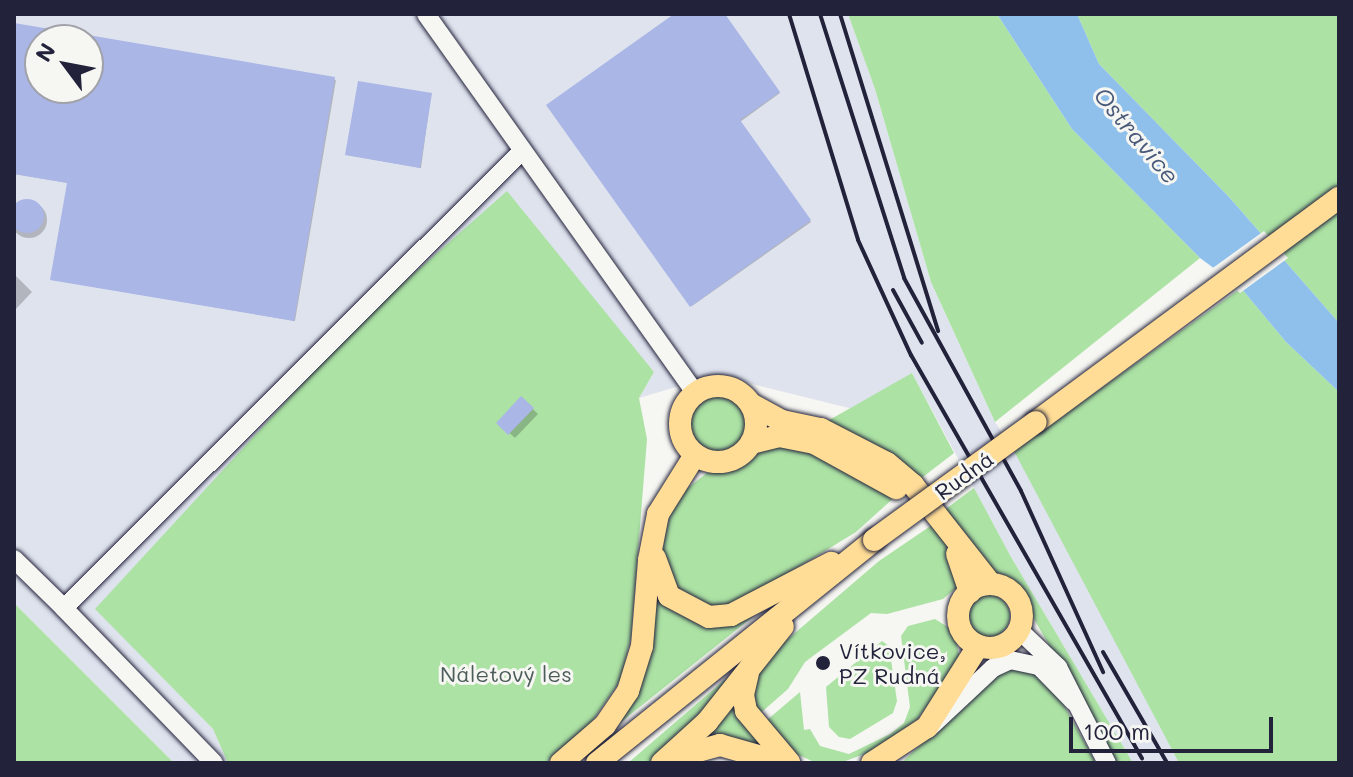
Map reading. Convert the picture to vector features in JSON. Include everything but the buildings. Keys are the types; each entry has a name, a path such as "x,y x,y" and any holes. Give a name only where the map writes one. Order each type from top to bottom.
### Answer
{"main road":[{"name":"Rudná","path":"597,763 874,540 1339,198"},
{"path":"728,387 782,421 821,429 887,463 913,485 980,588 947,540 879,475 805,441 779,436 751,443 726,462 695,455 683,440 680,421 695,393 728,387"},
{"path":"751,404 756,424 751,443"},
{"path":"561,763 605,725 633,679 645,629 652,543 666,496 695,455"},
{"path":"652,543 660,580 669,596 696,614 717,617 752,605 874,540"},
{"path":"664,762 749,672 827,578"},
{"path":"980,588 1008,589 1020,603 1019,630 998,647 978,646 963,633 958,619 980,588"},
{"path":"872,763 920,735 953,693 978,646"},
{"path":"749,672 743,695 746,711 789,763"},
{"path":"664,762 720,745 783,763"}],"street":[{"path":"426,14 521,152 695,393"},
{"path":"64,608 521,152"},
{"path":"14,559 214,763"},
{"path":"1019,630 1053,660 1107,763"},
{"path":"920,735 954,711 993,668 1010,660 1039,666 1074,702"}],"shaded area":[{"path":"14,14 848,14 875,89 931,282 995,422 1021,461 1179,763 1133,763 1011,557 912,373 853,409 716,375 639,398 654,372 582,287 360,321 96,609 213,729 228,763 174,763 14,603"}],"green space":[{"path":"848,14 997,14 1072,129 1200,258 995,422 931,282 875,89"},
{"path":"1077,14 1339,14 1339,323 1229,197 1099,64"},
{"name":"Náletový les","path":"507,191 654,372 639,398 647,439 631,638 620,681 591,723 546,763 228,763 213,729 95,609 360,321"},
{"path":"1241,288 1286,342 1339,392 1339,763 1179,763 1014,451"},
{"path":"912,373 954,453 919,480 824,423"},
{"path":"718,395 737,404 746,423 737,442 718,451 699,442 690,423 699,404"},
{"path":"800,443 897,495 856,532 751,596 720,609 680,594 663,550 666,526 681,493 707,473 740,467 765,447"},
{"path":"974,488 1011,557 1133,763 1117,763 1015,586 991,575 943,511"},
{"path":"932,525 959,560 960,585 943,599 887,614 871,613 805,662 788,689 756,717 750,686 768,656 879,561"},
{"path":"653,582 666,602 760,611 616,726"},
{"path":"989,595 1004,601 1010,616 1004,631 989,637 974,631 968,616 974,601"},
{"path":"14,603 174,763 14,763"},
{"path":"935,619 954,631 960,659 917,720 870,752 840,763 812,761 794,753 761,725 800,692 804,730 810,729 820,746 849,754 890,734 904,723 910,707 901,636 908,626"},
{"path":"882,641 889,646 897,701 893,713 850,739 839,737 829,727 826,687"},
{"path":"1013,667 1033,669 1059,696 1096,763 901,763 994,676"},
{"path":"736,674 653,763 628,763 729,676"},
{"path":"737,697 764,748 703,737"}],"water":[{"name":"Ostravice","path":"997,14 1077,14 1099,64 1229,197 1339,323 1339,392 1286,342 1241,288 1200,258 1072,129"}],"pier":[{"path":"1264,231 1288,258 1240,293 1210,270"}],"railway":[{"path":"789,14 858,240 911,355 1142,759"},
{"path":"820,14 904,278 1021,491 1103,672"},
{"path":"840,14 938,331"},
{"path":"893,290 922,343"},
{"path":"1103,652 1167,763"}],"place":[{"name":"Vítkovice, PZ Rudná","path":"823,663"}]}
